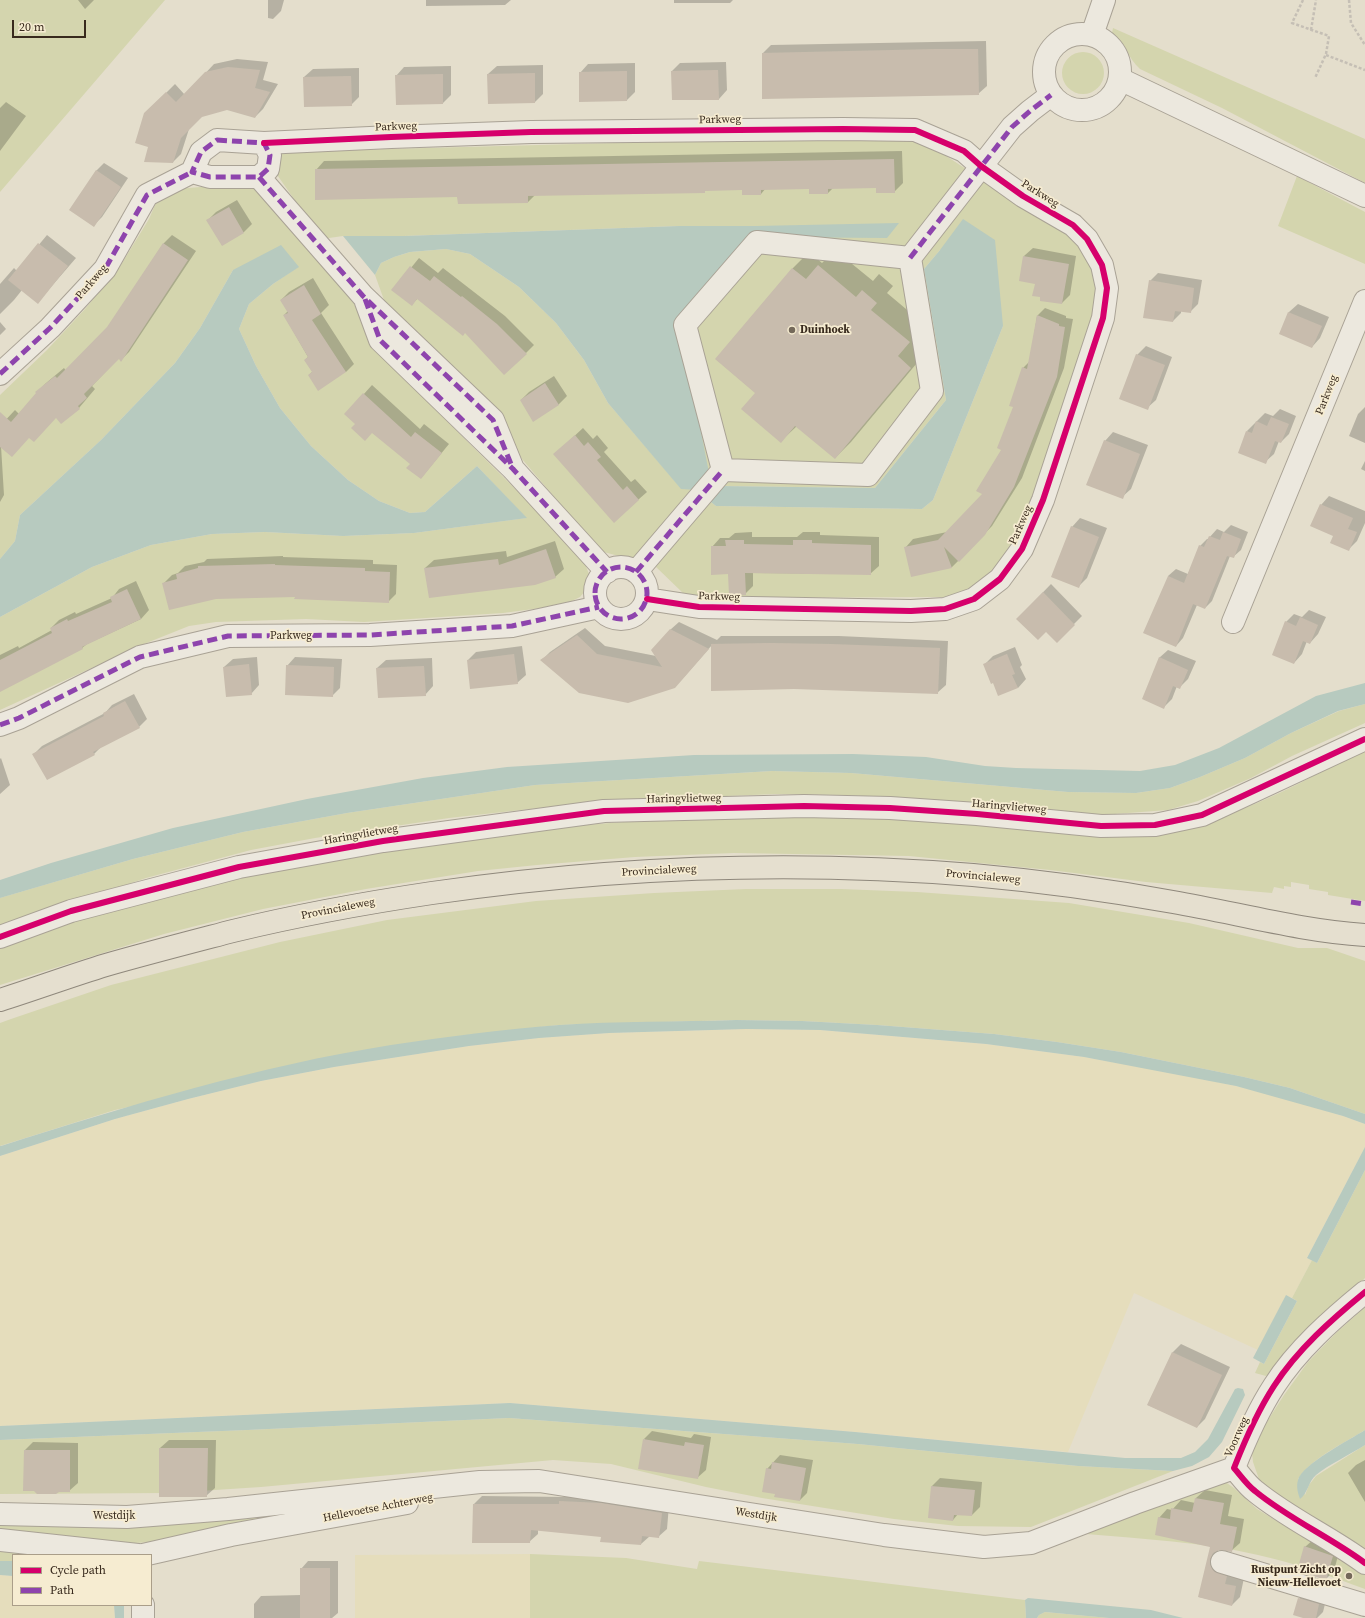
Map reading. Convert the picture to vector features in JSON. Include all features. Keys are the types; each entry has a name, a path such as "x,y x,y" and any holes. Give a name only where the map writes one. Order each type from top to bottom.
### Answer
{"main road":[{"name":"Provincialeweg","path":"0,1000 105,965 236,930 307,915 378,901 470,888 562,877 656,870 785,867 881,869 975,875 1071,886 1169,901 1329,933 1365,936"},
{"name":"Provincialeweg","path":"1329,933 1365,949"}],"street":[{"path":"1092,35 1104,0"},
{"path":"1081,34 1092,35 1107,44 1117,56 1120,68 1120,79 1116,91 1108,101 1097,108 1084,111 1071,110 1060,104 1051,95 1046,84 1044,72 1045,61 1050,50 1069,36 1081,34"},
{"path":"1120,79 1365,196"},
{"path":"723,470 868,475 932,391 910,258 1012,127 1051,95"},
{"name":"Parkweg","path":"0,374 50,328 105,269 147,195 192,172 201,152 217,140 264,143 531,132 843,129 915,130 964,151 981,166 1023,196 1073,225 1087,239 1102,265 1107,288 1104,318 1043,500 1022,549 1000,579 974,599 944,609 912,612 699,607 647,599"},
{"path":"192,172 210,177 259,177 268,169 270,155 264,143"},
{"path":"259,177 363,296 380,340 513,468 607,572"},
{"path":"723,470 685,325 756,242 910,258"},
{"name":"Parkweg","path":"1233,622 1365,301"},
{"path":"636,572 723,470"},
{"path":"614,568 629,568 642,577 646,584 647,599 645,606 633,617 626,619 611,618 599,607 596,600 597,584 601,577 614,568"},
{"name":"Parkweg","path":"0,725 19,718 140,657 228,636 370,635 512,626 599,607"},
{"name":"Haringvlietweg","path":"0,937 71,911 239,867 383,841 604,811 804,806 890,808 977,814 1100,826 1155,825 1202,816 1365,739"},
{"name":"Voorweg","path":"1234,1468 1246,1436 1274,1386 1305,1349 1340,1312 1365,1292"},
{"name":"Voorweg","path":"1031,1543 1134,1503 1234,1468"},
{"name":"Voorweg","path":"1234,1468 1254,1490 1284,1512 1350,1552 1365,1563"},
{"name":"Westdijk","path":"480,1482 539,1481 884,1535 984,1548 1031,1543"},
{"name":"Hellevoetse Achterweg","path":"228,1509 480,1482"},
{"name":"Hellevoetse Achterweg","path":"147,1554 231,1535 420,1501 480,1482"},
{"name":"Westdijk","path":"0,1514 127,1517 228,1509"},
{"path":"0,1540 129,1554"},
{"path":"1222,1562 1365,1605"},
{"path":"143,1606 143,1618"}],"path":[{"path":"1303,0 1292,23 1329,36 1326,54 1316,78"},
{"path":"1311,30 1316,0"},
{"path":"1350,0 1351,22 1365,45"},
{"path":"1326,54 1365,70"}],"shaded area":[{"path":"963,219 995,240 1003,326 933,500 922,509 716,506 707,499 719,486 875,488 946,400 924,269"},
{"path":"899,223 887,238 754,237 680,325 710,478 697,490 681,489 608,403 584,360 556,323 519,287 470,254 446,249 410,252 394,257 381,263 375,275 343,236 404,236 679,226"},
{"path":"281,245 299,267 273,284 249,304 239,329 256,366 280,408 311,446 348,480 379,501 410,513 425,512 477,466 527,518 414,533 343,536 265,532 212,534 151,545 92,567 0,617 0,559 15,541 20,515 101,440 175,363 200,328 233,270"},
{"path":"1365,683 1365,704 1338,711 1291,733 1245,758 1170,788 1136,793 1068,792 851,773 772,771 535,785 347,813 243,832 133,859 0,898 0,880 51,863 173,828 307,799 423,778 507,767 694,755 853,754 926,757 985,766 1016,768 1140,771 1175,765 1219,748 1316,696"},
{"path":"736,1020 802,1021 877,1025 994,1034 1121,1052 1290,1088 1365,1114 1365,1124 1343,1116 1236,1086 1084,1057 986,1044 820,1030 746,1029 609,1033 539,1038 469,1046 334,1067 261,1081 188,1099 115,1119 0,1156 0,1146 98,1116 243,1075 341,1054 433,1039 559,1025"},
{"path":"746,1029 820,1030 986,1044 1084,1057 1186,1075 1287,1099 1365,1124 1365,1147 1307,1258 1312,1260 1292,1298 1286,1296 1258,1350 1134,1293 1068,1452 855,1432 510,1403 0,1426 0,1156 115,1119 188,1099 261,1081 334,1067 469,1046 539,1038 609,1033"},
{"path":"1365,1147 1365,1170 1317,1263 1307,1258"},
{"path":"1286,1295 1297,1301 1264,1364 1253,1358"},
{"path":"1235,1389 1243,1389 1245,1395 1222,1442 1209,1457 1192,1466 1173,1471 1078,1466 858,1444 509,1418 0,1440 0,1426 510,1403 855,1432 1125,1458 1181,1458 1195,1452 1208,1439"},
{"path":"1365,1430 1365,1445 1316,1475 1311,1481 1303,1497 1300,1499 1297,1485 1301,1474 1317,1460"},
{"path":"530,1554 530,1618 355,1618 355,1555"},
{"path":"0,1561 12,1561 12,1576 0,1575"},
{"path":"0,1575 12,1576 12,1606 114,1606 115,1618 0,1618"},
{"path":"1028,1598 1151,1610 1183,1618 1109,1618 1045,1612 1037,1618 1026,1618 1025,1600"},
{"path":"114,1606 124,1606 124,1618 115,1618"}],"green space":[{"path":"0,0 165,0 0,192"},
{"path":"1113,28 1365,139 1365,183 1222,108 1140,69 1132,60 1120,41 1112,33"},
{"path":"1079,52 1087,52 1095,55 1101,61 1104,73 1101,85 1095,91 1087,94 1079,94 1071,91 1065,85 1062,77 1062,69 1065,61 1071,55"},
{"path":"914,135 1081,244 1097,280 1096,312 1067,400 1014,549 985,586 946,597 695,598 684,594 655,566 640,560 630,559 600,551 522,459 491,404 459,371 388,311 375,275 381,263 410,252 446,249 470,254 519,287 556,323 584,360 608,403 681,488 697,490 680,325 755,226 679,226 404,236 343,236 322,239 273,169 276,152","holes":["940,250 1003,326 933,500 922,509 716,506 707,499 719,486 875,488 946,400 924,269"]},
{"path":"1297,176 1365,212 1365,264 1278,226"},
{"path":"262,182 352,294 374,349 581,554 589,574 585,591 580,597 564,605 503,613 364,622 306,619 216,622 189,626 144,644 0,710 0,617 92,567 151,545 212,534 265,532 343,536 414,533 526,518 477,466 425,512 410,513 379,501 348,480 311,446 280,408 256,366 239,329 249,304 273,284 298,267 233,270 200,328 175,363 101,440 20,515 15,541 0,559 0,395 47,350 85,309 119,268 149,219 158,198 176,189"},
{"path":"1365,704 1365,723 1292,756 1251,778 1198,801 1168,810 1101,815 1023,806 846,795 775,794 608,801 449,818 315,838 251,850 146,878 0,928 0,898 3,897 133,859 243,832 347,813 535,785 772,771 851,773 1068,792 1136,793 1170,788 1200,777 1245,758 1291,733 1339,711"},
{"path":"1365,749 1365,901 1328,895 1328,892 1309,889 1309,885 1291,882 1291,887 1284,886 1284,889 1274,887 1272,893 1146,882 1050,870 909,856 734,853 635,857 478,871 366,889 263,909 164,934 0,985 0,947 78,920 155,899 251,875 357,856 572,826 636,821 795,816 1217,819 1281,792"},
{"path":"746,889 841,889 917,892 1069,903 1189,923 1298,948 1327,948 1365,961 1365,1114 1290,1088 1244,1077 1121,1052 1057,1042 994,1034 877,1025 802,1021 736,1020 559,1025 460,1036 115,1110 0,1146 0,1023 11,1019 111,985 280,942 387,920 536,901 654,893"},
{"path":"1365,1170 1365,1278 1273,1372 1266,1376 1255,1373 1260,1362 1264,1364 1297,1301 1292,1298 1312,1260 1317,1263"},
{"path":"1365,1307 1365,1430 1320,1458 1304,1471 1298,1479 1305,1495 1309,1485 1316,1476 1365,1445 1365,1555 1260,1482 1253,1462 1252,1453 1263,1428 1284,1395 1308,1362 1336,1333"},
{"path":"509,1418 858,1444 1078,1466 1173,1471 1031,1527 958,1526 894,1519 762,1498 706,1487 611,1464 553,1460 261,1487 169,1493 0,1494 0,1440"},
{"path":"1224,1481 1257,1509 1365,1575 1365,1589 1298,1566 1271,1558 1237,1551 1172,1542 1086,1534 1183,1494"},
{"path":"420,1493 152,1542 117,1544 0,1532 0,1519"},
{"path":"0,1543 69,1554 12,1554 12,1561 0,1561"},
{"path":"530,1554 626,1558 697,1569 699,1561 1025,1600 1026,1618 530,1618"},
{"path":"1045,1612 1109,1618 1037,1618"}],"building":[{"path":"978,49 979,95 762,99 762,53"},
{"path":"228,67 260,70 255,88 270,92 255,118 227,110 202,117 181,138 173,163 144,162 148,147 135,143 144,113 166,92 176,102 205,72"},
{"path":"718,70 719,100 672,100 671,71"},
{"path":"627,71 627,101 579,102 579,72"},
{"path":"535,73 535,103 488,104 487,74"},
{"path":"443,74 443,104 396,105 395,75"},
{"path":"351,76 352,106 304,107 303,77"},
{"path":"894,159 895,193 876,193 876,188 828,189 828,194 809,194 809,189 761,190 761,195 742,195 742,190 705,191 705,193 528,196 528,203 458,204 457,197 315,200 315,169"},
{"path":"96,170 121,187 94,227 69,210"},
{"path":"229,207 244,233 222,246 206,220"},
{"path":"38,243 68,266 38,304 8,280"},
{"path":"163,243 188,260 121,362 119,359 84,394 87,398 78,406 80,409 61,424 56,418 34,442 29,438 12,457 0,447 0,412 11,422 36,393 35,392 55,376 57,378 107,327"},
{"path":"1023,256 1069,264 1062,304 1040,301 1040,297 1032,296 1035,284 1019,281"},
{"path":"818,265 856,297 862,290 877,303 871,310 910,342 898,356 911,368 835,459 795,426 781,443 741,409 755,393 715,359 792,268 806,279"},
{"path":"410,266 430,281 434,276 461,297 462,296 497,324 527,354 504,375 465,333 463,336 417,299 412,306 391,290"},
{"path":"1149,280 1194,288 1191,313 1175,311 1173,322 1143,318"},
{"path":"304,285 321,314 312,320 346,372 318,391 308,375 312,372 304,360 308,357 283,315 288,313 280,300"},
{"path":"1288,312 1322,326 1312,348 1279,334"},
{"path":"1037,315 1059,324 1059,326 1065,327 1057,377 1014,487 985,535 959,562 944,547 952,568 911,577 904,547 938,540 982,494 976,491 1001,450 997,448 1013,407 1009,406 1022,367 1027,369"},
{"path":"1136,354 1165,365 1148,410 1119,399"},
{"path":"545,383 559,405 533,422 520,400"},
{"path":"363,393 411,437 415,432 442,453 421,479 406,468 410,464 372,433 365,441 351,428 355,424 344,414"},
{"path":"1271,417 1289,424 1281,443 1275,441 1266,464 1238,453 1246,431 1252,433 1256,421 1267,426"},
{"path":"575,435 584,446 588,442 601,457 597,460 623,490 627,486 639,500 614,523 553,454"},
{"path":"1104,440 1140,454 1123,499 1086,485"},
{"path":"1320,504 1353,518 1348,529 1357,532 1349,551 1330,543 1333,536 1310,526"},
{"path":"1071,526 1099,537 1079,588 1051,577"},
{"path":"1223,532 1241,539 1234,558 1227,556 1205,609 1193,604 1176,647 1143,633 1168,576 1184,583 1199,545 1204,547 1209,536 1220,540"},
{"path":"725,540 744,540 744,544 793,545 793,540 812,540 812,543 871,545 871,575 745,573 746,595 729,595 728,574 711,575 711,546 726,546"},
{"path":"546,549 556,578 535,585 429,598 424,568 498,559 499,565"},
{"path":"275,564 365,568 365,571 390,572 389,603 294,599 295,597 216,599 169,610 162,583 177,579 176,574 198,568 198,566"},
{"path":"127,589 141,619 82,647 83,649 0,692 0,660 52,633 50,628 67,619 68,621 112,602 110,597"},
{"path":"1043,592 1075,625 1057,643 1046,632 1038,640 1016,619"},
{"path":"1300,617 1318,625 1310,644 1303,641 1294,664 1272,655 1285,621 1296,626"},
{"path":"670,629 709,649 675,688 628,703 579,693 540,660 577,635 597,654 662,667 651,650"},
{"path":"770,643 940,648 938,694 794,689 711,691 711,644"},
{"path":"514,654 518,684 470,689 467,660"},
{"path":"1007,654 1015,674 1012,675 1018,688 998,696 993,683 991,684 983,664"},
{"path":"1159,657 1188,670 1180,689 1173,686 1164,709 1142,699"},
{"path":"249,664 252,695 226,697 223,667"},
{"path":"286,665 334,667 333,697 285,695"},
{"path":"424,666 426,696 378,698 376,668"},
{"path":"125,701 140,728 93,752 95,755 47,780 32,754 104,716 103,713"},
{"path":"1172,1352 1222,1375 1197,1428 1147,1405"},
{"path":"643,1439 684,1446 685,1442 704,1445 698,1479 638,1469"},
{"path":"159,1448 208,1448 207,1497 159,1497"},
{"path":"24,1450 70,1450 70,1492 37,1494 34,1491 23,1491"},
{"path":"772,1462 806,1468 800,1501 774,1497 775,1494 762,1492 766,1468 771,1469"},
{"path":"931,1486 975,1490 972,1516 954,1515 953,1521 928,1518"},
{"path":"1195,1498 1224,1503 1220,1524 1237,1527 1232,1552 1219,1550 1213,1553 1210,1559 1210,1564 1213,1570 1227,1576 1225,1584 1236,1586 1232,1606 1198,1597 1210,1547 1155,1535 1158,1517 1170,1519 1171,1508 1192,1512"},
{"path":"559,1501 601,1503 662,1513 659,1538 642,1536 641,1545 600,1542 601,1537 531,1530 530,1543 472,1543 473,1504 559,1504"},
{"path":"1304,1546 1333,1556 1326,1580 1297,1571"},
{"path":"300,1568 330,1568 330,1618 300,1618"},
{"path":"1298,1598 1319,1604 1316,1618 1303,1618 1293,1615"}],"marked path":[{"path":"910,258 1012,127 1051,95"},
{"path":"217,140 264,143 270,155 268,169 259,177 210,177 192,172 201,152 217,140"},
{"path":"0,374 50,328 105,269 147,195 192,172"},
{"path":"259,177 363,296 493,420 513,469"},
{"path":"365,299 380,340 513,469 607,572"},
{"path":"636,572 723,470"},
{"path":"616,567 626,567 636,571 643,578 647,588 647,593 647,598 643,608 636,615 626,619 616,619 606,615 599,608 595,598 595,588 599,578 606,571 616,567"},
{"path":"0,725 19,718 140,657 228,636 370,635 512,626 599,607"},
{"path":"1351,902 1365,904"}],"cycle path":[{"path":"264,143 531,132 843,129 915,130 964,151 981,166 1023,196 1073,225 1087,239 1102,265 1107,288 1103,318 1043,500 1022,549 1000,579 974,599 945,609 911,611 699,607 647,599"},
{"path":"0,937 71,911 239,867 383,841 604,811 804,806 890,808 977,814 1101,826 1155,825 1202,815 1365,739"},
{"path":"1365,1292 1316,1336 1283,1373 1257,1416 1234,1468 1249,1486 1268,1501 1365,1563"}],"place":[{"name":"Duinhoek","path":"792,330"},
{"name":"Rustpunt Zicht op Nieuw-Hellevoet","path":"1349,1576"}]}
